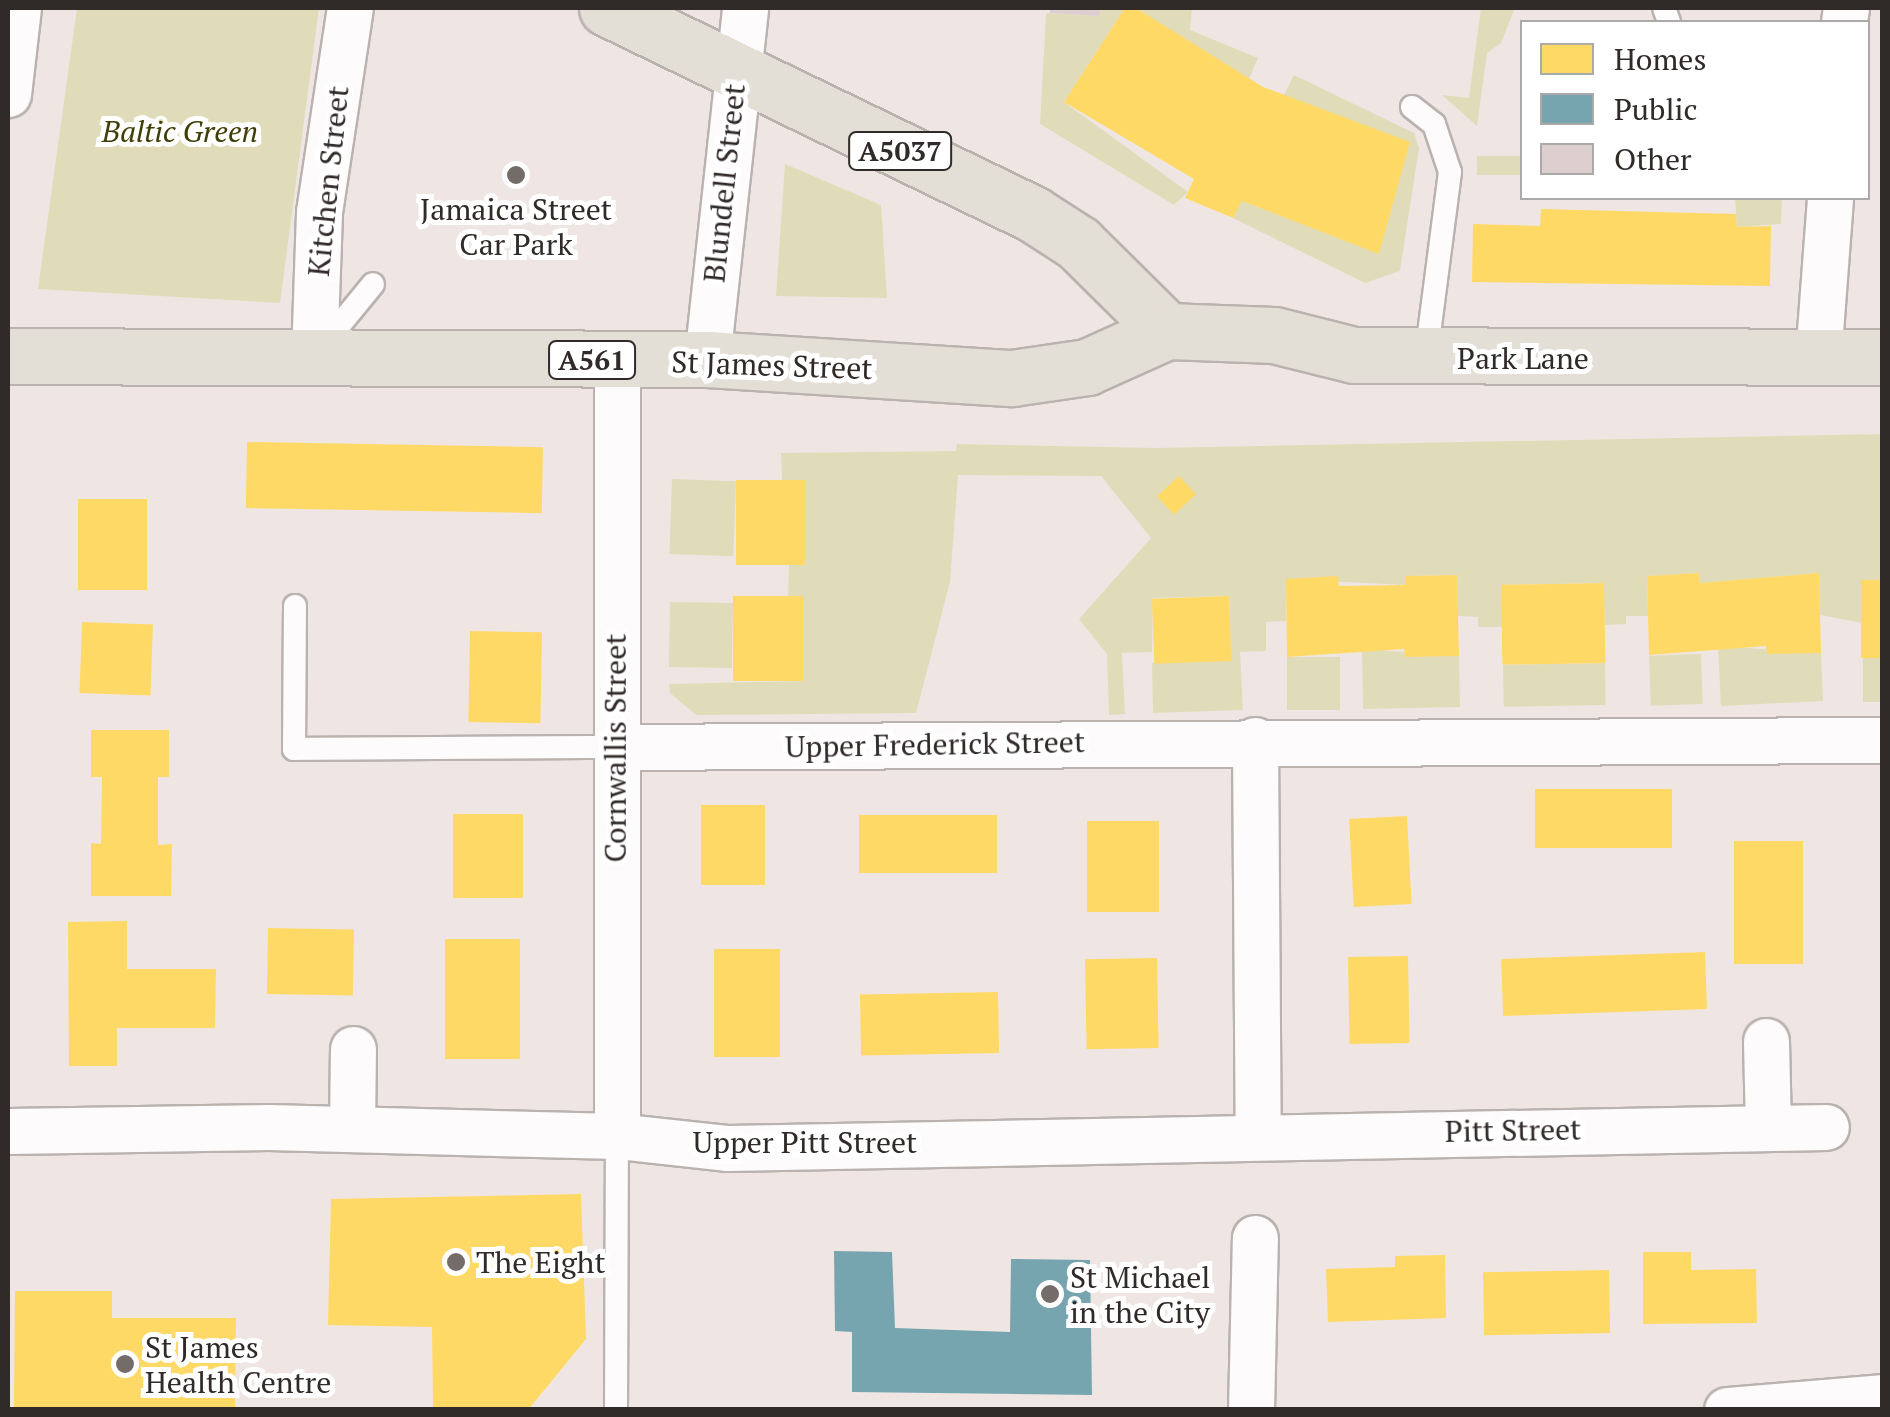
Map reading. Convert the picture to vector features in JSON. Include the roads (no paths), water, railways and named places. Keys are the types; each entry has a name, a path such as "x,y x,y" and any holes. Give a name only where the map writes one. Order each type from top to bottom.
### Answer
{"main road":[{"name":"A5037","path":"607,8 1033,214 1078,243 1167,331"},
{"name":"St James Street","path":"8,356 707,359 1012,378 1087,367 1167,331"},
{"name":"Park Lane","path":"1167,331 1274,335 1331,352 1426,358 1882,357"}],"street":[{"path":"8,94 18,8"},
{"name":"Kitchen Street","path":"314,356 319,212 350,8"},
{"name":"Blundell Street","path":"707,359 745,8"},
{"path":"1818,358 1830,200"},
{"name":"Cornwallis Street","path":"616,361 616,1136"},
{"path":"1255,740 1258,1133"},
{"name":"Upper Frederick Street","path":"615,747 1255,740 1882,740"},
{"path":"1766,1042 1768,1126"},
{"path":"352,1129 353,1048"},
{"name":"Pitt Street","path":"1258,1133 1826,1127"},
{"name":"Upper Pitt Street","path":"8,1131 352,1129 616,1136 728,1148 1258,1133"},
{"path":"1251,1410 1256,1238"},
{"path":"1727,1410 1882,1396"}],"lane":[{"path":"1412,106 1434,124 1450,172 1426,358"},
{"path":"314,356 372,284"},
{"path":"295,606 294,749 615,747"},
{"path":"616,1136 616,1410"}],"place":[{"name":"Jamaica Street Car Park","path":"516,175"},
{"name":"The Eight","path":"456,1262"},
{"name":"St Michael in the City","path":"1050,1294"},
{"name":"St James Health Centre","path":"125,1364"}],"park label":[{"name":"Baltic Green","path":"180,131"}]}
